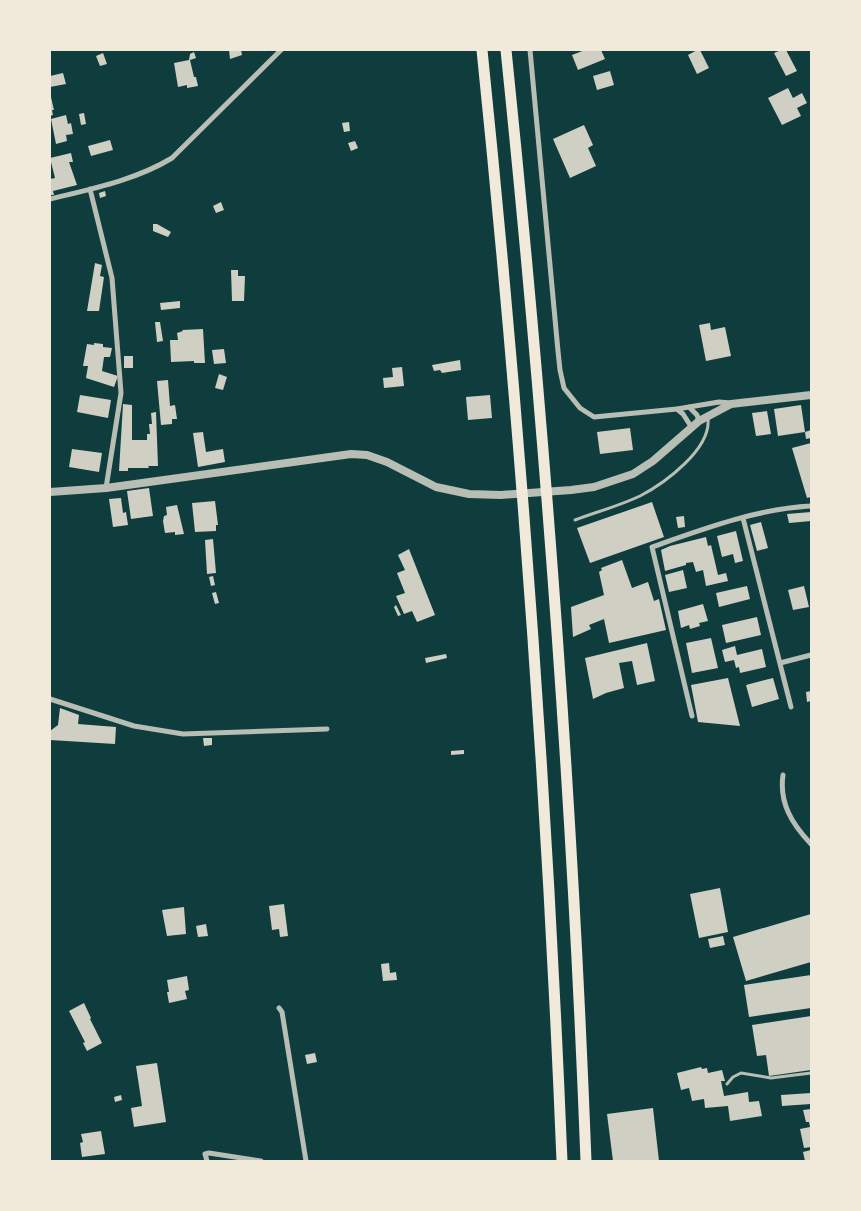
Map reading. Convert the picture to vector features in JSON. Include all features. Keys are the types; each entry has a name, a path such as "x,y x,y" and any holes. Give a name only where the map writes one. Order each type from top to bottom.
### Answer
{"highway":[{"path":"482,50 515,400 532,624 547,859 562,1161"},
{"path":"506,50 535,347 549,527 568,792 586,1161"}],"street":[{"path":"50,199 154,169 172,158 281,50"},
{"path":"530,50 559,360 564,388 580,408 594,417 677,410 719,402 731,404 811,395"},
{"path":"90,189 112,278 121,393 106,488"},
{"path":"50,492 106,488 351,454 367,455 387,462 436,487 469,494 501,496 571,490 594,487 633,474 653,462 698,421 731,404"},
{"path":"688,407 697,415 698,421"},
{"path":"677,410 683,414 692,428"},
{"path":"692,716 652,547 703,529 743,518 811,506"},
{"path":"743,518 791,707"},
{"path":"780,663 811,655"},
{"path":"50,699 134,726 183,734 327,729"},
{"path":"783,774 781,787 786,810 811,844"},
{"path":"280,1008 306,1161"},
{"path":"207,1161 206,1154 209,1153 261,1161"}],"lane":[{"path":"574,520 640,496 679,469 702,444 709,428 708,416"},
{"path":"726,1084 733,1077 741,1073 771,1078 811,1073"}],"building":[{"path":"229,50 241,50 242,55 230,59"},
{"path":"585,50 601,50 605,59 578,70 572,55"},
{"path":"700,50 709,68 697,74 688,55"},
{"path":"786,50 797,71 786,76 774,53"},
{"path":"194,52 196,58 190,60 198,86 187,88 187,85 178,87 174,63 189,60 190,54"},
{"path":"103,53 107,64 100,66 96,56"},
{"path":"610,71 614,85 597,90 593,76"},
{"path":"63,73 66,84 50,87 50,76"},
{"path":"788,88 793,98 802,93 807,103 797,108 801,116 782,125 768,98"},
{"path":"50,93 54,110 52,110 53,115 50,116"},
{"path":"84,113 86,124 81,125 79,114"},
{"path":"66,115 68,124 71,123 73,134 66,135 67,141 56,144 51,119"},
{"path":"349,122 350,131 344,132 342,123"},
{"path":"584,125 593,145 588,148 596,166 570,178 553,139"},
{"path":"110,140 113,150 91,156 88,146"},
{"path":"355,141 358,148 351,151 348,143"},
{"path":"71,153 73,162 69,162 77,185 53,191 54,195 50,195 50,179 55,178 50,158"},
{"path":"105,191 106,196 100,198 99,193"},
{"path":"221,202 224,210 216,213 213,206"},
{"path":"153,224 157,224 171,232 168,237 153,231"},
{"path":"95,263 102,265 100,276 104,277 99,311 87,311"},
{"path":"231,270 238,270 238,276 245,276 244,301 232,301"},
{"path":"180,301 180,308 161,310 160,303"},
{"path":"155,322 160,322 163,341 157,342"},
{"path":"710,323 711,330 725,327 731,356 706,361 699,325"},
{"path":"203,329 205,363 194,363 194,361 171,362 170,340 178,340 177,333 182,330"},
{"path":"94,343 112,348 110,357 104,357 102,371 118,376 114,387 86,378 88,366 83,366 87,344 94,345"},
{"path":"224,349 226,363 214,364 212,350"},
{"path":"124,356 133,356 133,368 124,368"},
{"path":"460,360 461,370 442,373 440,370 434,371 432,365"},
{"path":"402,367 404,386 384,388 383,378 393,377 392,368"},
{"path":"219,374 227,377 223,390 215,388"},
{"path":"168,380 170,406 175,405 177,419 172,419 172,424 161,425 157,381"},
{"path":"80,395 111,400 108,418 77,412"},
{"path":"490,395 492,418 468,420 466,397"},
{"path":"123,404 132,405 132,440 147,440 147,434 150,434 149,424 152,424 151,413 156,412 158,466 128,468 128,471 119,471"},
{"path":"801,405 805,432 778,436 774,409"},
{"path":"767,411 771,434 756,436 752,413"},
{"path":"630,428 633,450 600,454 597,432"},
{"path":"811,430 811,438 806,439 805,432"},
{"path":"203,432 206,452 223,449 225,462 198,467 193,433"},
{"path":"811,443 811,497 807,498 792,448"},
{"path":"72,449 102,453 99,472 69,467"},
{"path":"149,488 153,516 131,519 127,491"},
{"path":"121,498 123,513 126,512 128,525 113,527 109,499"},
{"path":"215,501 218,525 216,525 216,531 195,532 192,503"},
{"path":"652,502 664,537 590,563 577,528"},
{"path":"177,505 184,534 175,535 175,532 165,533 163,521 164,516 167,515 166,507"},
{"path":"811,512 811,521 789,523 787,514"},
{"path":"684,516 685,527 678,528 676,517"},
{"path":"761,522 768,548 757,551 750,525"},
{"path":"736,531 743,561 735,563 733,554 722,557 717,536"},
{"path":"706,537 708,546 711,545 718,575 726,573 728,581 706,586 703,570 696,572 693,562 665,571 661,550"},
{"path":"213,539 216,573 207,574 205,540"},
{"path":"409,549 435,615 417,622 412,611 404,614 396,596 405,593 397,573 405,570 398,555"},
{"path":"622,560 632,588 648,582 654,601 659,599 666,630 609,643 604,619 589,625 591,629 573,637 571,607 604,595 599,572 602,570 601,568"},
{"path":"683,570 687,588 669,592 665,575"},
{"path":"213,576 215,585 211,586 209,577"},
{"path":"747,586 750,599 719,607 716,593"},
{"path":"804,586 809,607 793,610 788,590"},
{"path":"216,592 219,603 215,604 212,593"},
{"path":"703,604 708,621 699,623 700,626 690,629 689,625 681,628 678,611"},
{"path":"396,605 401,615 398,616 394,607"},
{"path":"757,617 761,635 726,643 722,625"},
{"path":"711,638 718,668 692,673 686,643"},
{"path":"647,643 655,681 637,685 632,661 619,663 624,688 593,699 585,658"},
{"path":"735,646 737,655 762,649 766,667 740,673 739,667 736,668 734,660 725,662 722,650"},
{"path":"446,654 447,658 426,663 425,658"},
{"path":"728,678 740,726 698,722 691,685"},
{"path":"773,678 779,699 752,707 746,685"},
{"path":"811,691 811,701 807,702 806,692"},
{"path":"60,708 79,715 78,724 116,727 115,744 50,740 50,731 58,725"},
{"path":"203,738 212,738 212,745 204,746"},
{"path":"464,750 464,754 451,755 451,751"},
{"path":"720,888 728,932 699,938 690,894"},
{"path":"284,904 288,936 280,937 279,929 272,930 269,906"},
{"path":"184,907 186,934 167,936 162,910"},
{"path":"811,914 811,962 746,981 733,937"},
{"path":"206,924 208,936 198,937 196,926"},
{"path":"723,936 725,945 710,948 708,939"},
{"path":"389,963 390,973 396,972 397,980 383,981 381,964"},
{"path":"811,975 811,1008 749,1017 744,985"},
{"path":"187,976 189,990 185,991 187,999 169,1003 167,980"},
{"path":"84,1003 102,1043 87,1051 83,1043 85,1042 69,1011"},
{"path":"811,1016 811,1070 769,1076 766,1055 757,1056 752,1025"},
{"path":"315,1053 317,1062 307,1064 305,1055"},
{"path":"157,1063 166,1122 134,1127 131,1108 142,1106 136,1066"},
{"path":"701,1067 702,1069 707,1068 708,1073 722,1070 725,1081 721,1081 724,1096 748,1092 749,1102 759,1101 762,1116 730,1121 728,1106 705,1108 704,1099 692,1101 689,1088 681,1090 677,1073"},
{"path":"811,1093 811,1104 782,1106 781,1095"},
{"path":"121,1095 122,1100 115,1102 114,1097"},
{"path":"653,1108 659,1161 613,1161 607,1114"},
{"path":"811,1109 811,1147 804,1148 800,1129 810,1127 809,1122 806,1122 803,1110"},
{"path":"101,1131 105,1154 82,1157 80,1143 83,1142 81,1134"},
{"path":"811,1150 811,1161 805,1161 803,1152"}]}
